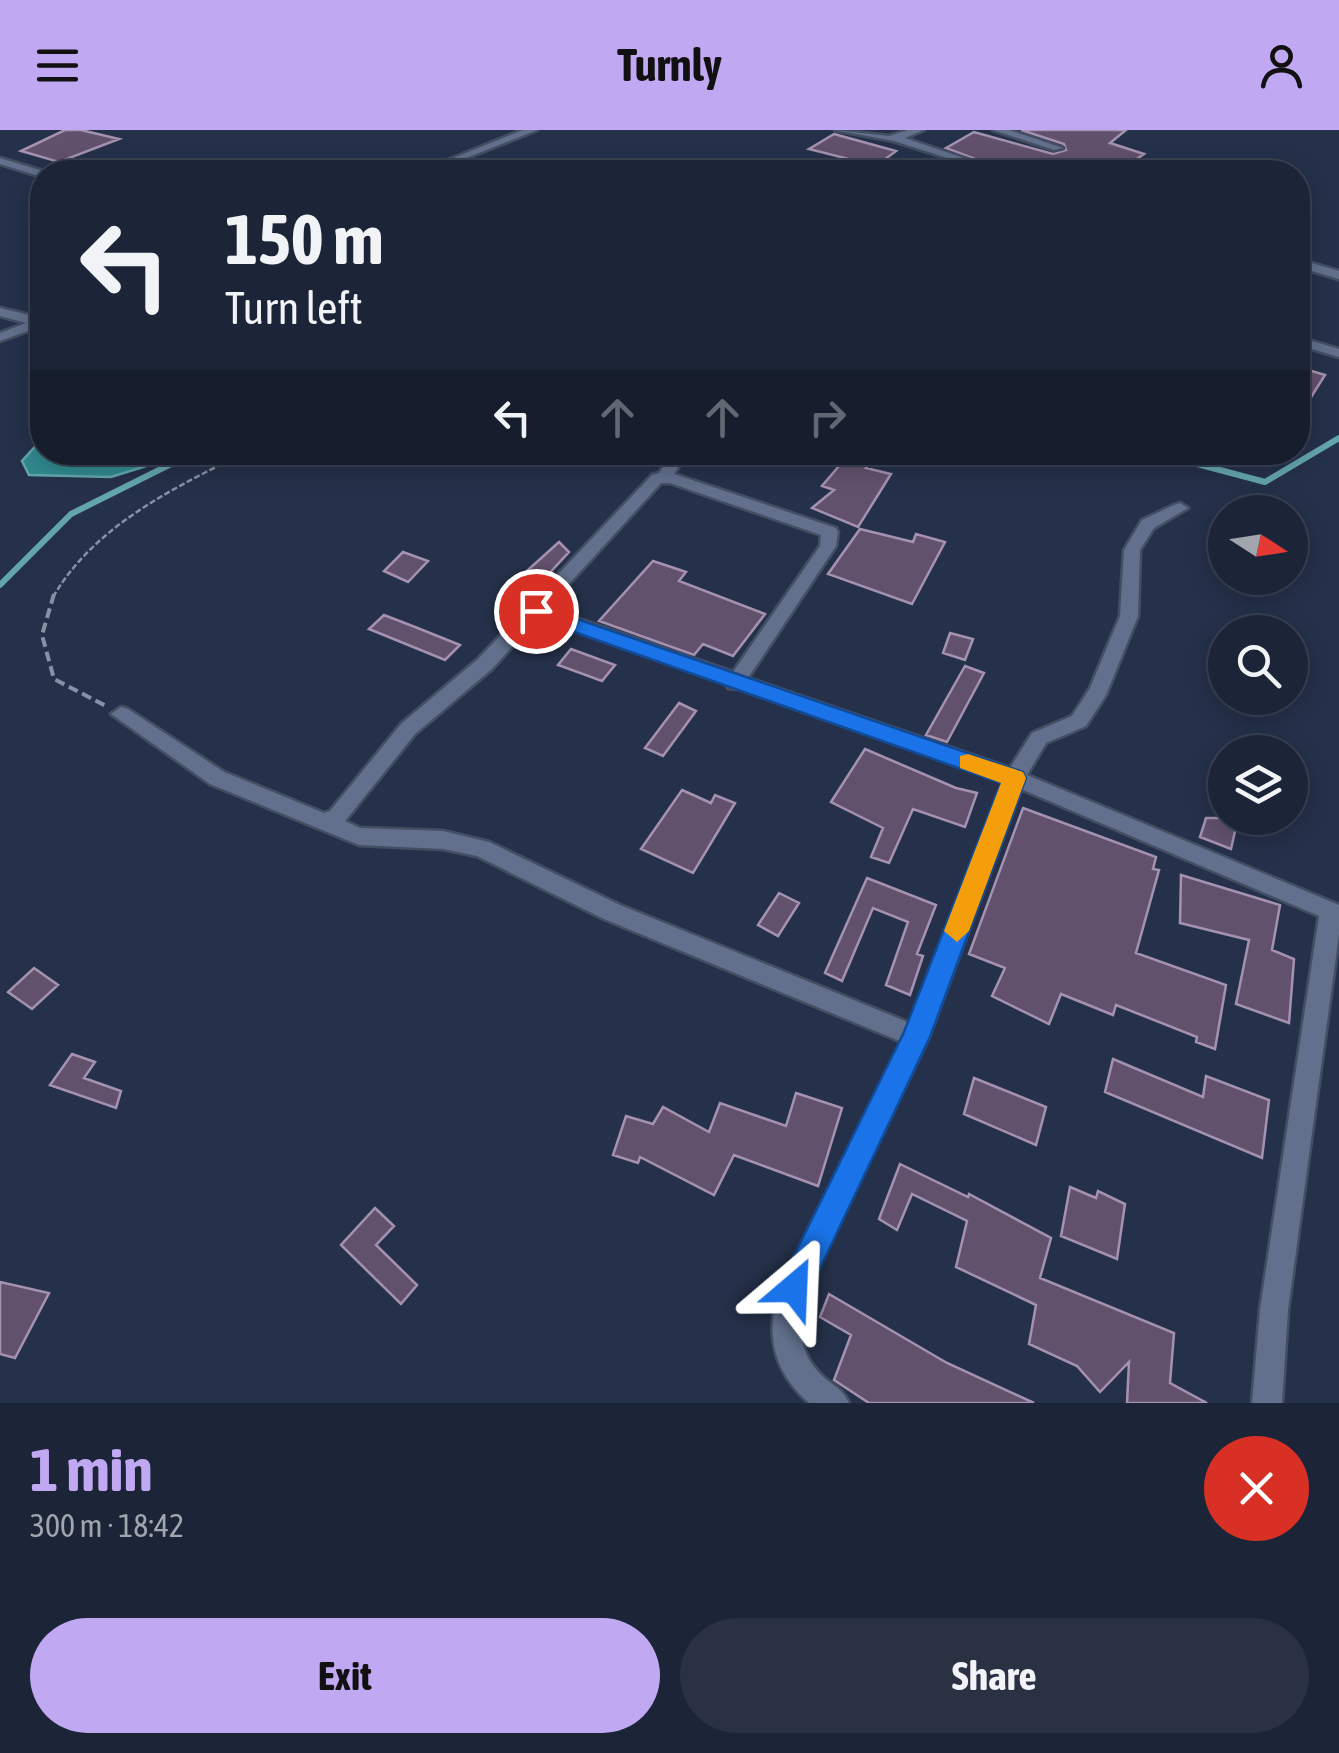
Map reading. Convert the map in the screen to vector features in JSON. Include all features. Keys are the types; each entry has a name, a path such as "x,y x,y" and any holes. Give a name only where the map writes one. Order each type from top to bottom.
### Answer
{"street":[{"path":"455,160 532,130"},
{"path":"840,130 896,138 963,160"},
{"path":"896,138 919,130"},
{"path":"998,130 1058,148"},
{"path":"0,161 30,170"},
{"path":"1310,268 1339,276"},
{"path":"0,312 30,319"},
{"path":"0,337 30,326"},
{"path":"1310,345 1339,353"},
{"path":"327,820 337,817 408,729 485,664 650,481 664,476 671,465"},
{"path":"664,476 826,528 832,536 735,683"},
{"path":"834,1403 804,1379 784,1348 782,1322 794,1288 916,1037 1014,778 1039,738 1079,721 1099,690 1130,616 1132,550 1148,524 1180,508"},
{"path":"536,611 1014,778 1335,912 1274,1310 1266,1403"},
{"path":"121,714 217,778 359,836 444,840 481,848 612,912 916,1037"}],"path":[{"path":"121,714 54,680 42,637 52,596 105,534 157,496 220,465"}],"shaded area":[{"path":"30,452 30,465 150,465 111,477 29,475 22,461"}],"building":[{"path":"65,130 119,139 64,160 21,151"},
{"path":"1021,130 1126,130 1110,143 1144,154 1135,160 978,160 946,148 974,132 1053,154 1066,150 1064,144"},
{"path":"834,134 896,151 884,160 852,160 809,149"},
{"path":"1310,371 1325,375 1310,399"},
{"path":"840,465 868,465 866,468 891,474 858,527 812,508 834,490 822,486"},
{"path":"860,529 913,542 916,534 945,542 912,604 828,574"},
{"path":"559,542 569,552 529,595 509,587"},
{"path":"403,552 428,561 408,582 384,571"},
{"path":"653,561 686,572 679,581 765,614 733,656 703,644 694,655 599,621"},
{"path":"384,615 460,645 445,660 369,629"},
{"path":"950,633 973,639 965,660 943,653"},
{"path":"571,649 615,665 602,681 558,665"},
{"path":"965,666 984,673 947,742 926,735"},
{"path":"679,703 696,711 663,756 645,748"},
{"path":"865,749 956,788 977,793 965,827 913,809 889,863 871,857 883,828 831,802"},
{"path":"682,790 711,803 715,795 735,803 693,873 641,849"},
{"path":"1023,808 1156,857 1153,869 1159,870 1136,953 1226,985 1215,1049 1196,1042 1197,1037 1116,1005 1113,1015 1061,994 1049,1024 992,996 1005,968 969,954"},
{"path":"1206,818 1208,835 1234,835 1231,849 1200,837"},
{"path":"1181,875 1280,905 1272,950 1294,959 1289,1023 1236,1004 1249,940 1180,923"},
{"path":"867,878 936,905 917,954 923,956 910,995 886,985 908,922 873,908 842,981 825,973"},
{"path":"779,893 799,903 778,936 758,925"},
{"path":"34,968 58,985 32,1009 8,992"},
{"path":"72,1054 95,1062 84,1078 121,1091 116,1108 50,1085"},
{"path":"1113,1059 1203,1097 1206,1076 1269,1100 1262,1158 1105,1092"},
{"path":"974,1078 1046,1107 1036,1145 964,1114"},
{"path":"796,1093 842,1108 818,1186 734,1155 714,1195 640,1157 638,1163 613,1155 626,1116 653,1124 663,1107 709,1132 720,1103 786,1126"},
{"path":"900,1164 968,1197 969,1194 1051,1238 1040,1278 1174,1333 1170,1383 1207,1403 1127,1403 1129,1362 1100,1392 1077,1366 1029,1344 1036,1305 956,1267 967,1221 912,1194 897,1230 879,1219"},
{"path":"1070,1187 1096,1198 1098,1191 1125,1204 1117,1259 1061,1236"},
{"path":"375,1208 394,1226 376,1245 417,1285 401,1304 341,1245"},
{"path":"0,1282 49,1293 15,1358 0,1354"},
{"path":"829,1294 947,1363 1034,1403 869,1403 834,1380 851,1335 820,1317"}],"waterway":[{"path":"1310,455 1339,438"},
{"path":"0,585 71,514 169,465"},
{"path":"1201,465 1265,482 1294,465"}],"slow traffic":[{"path":"957,931 1014,778 968,762"}],"route":[{"path":"536,611 1014,778 916,1037 794,1288"}]}
